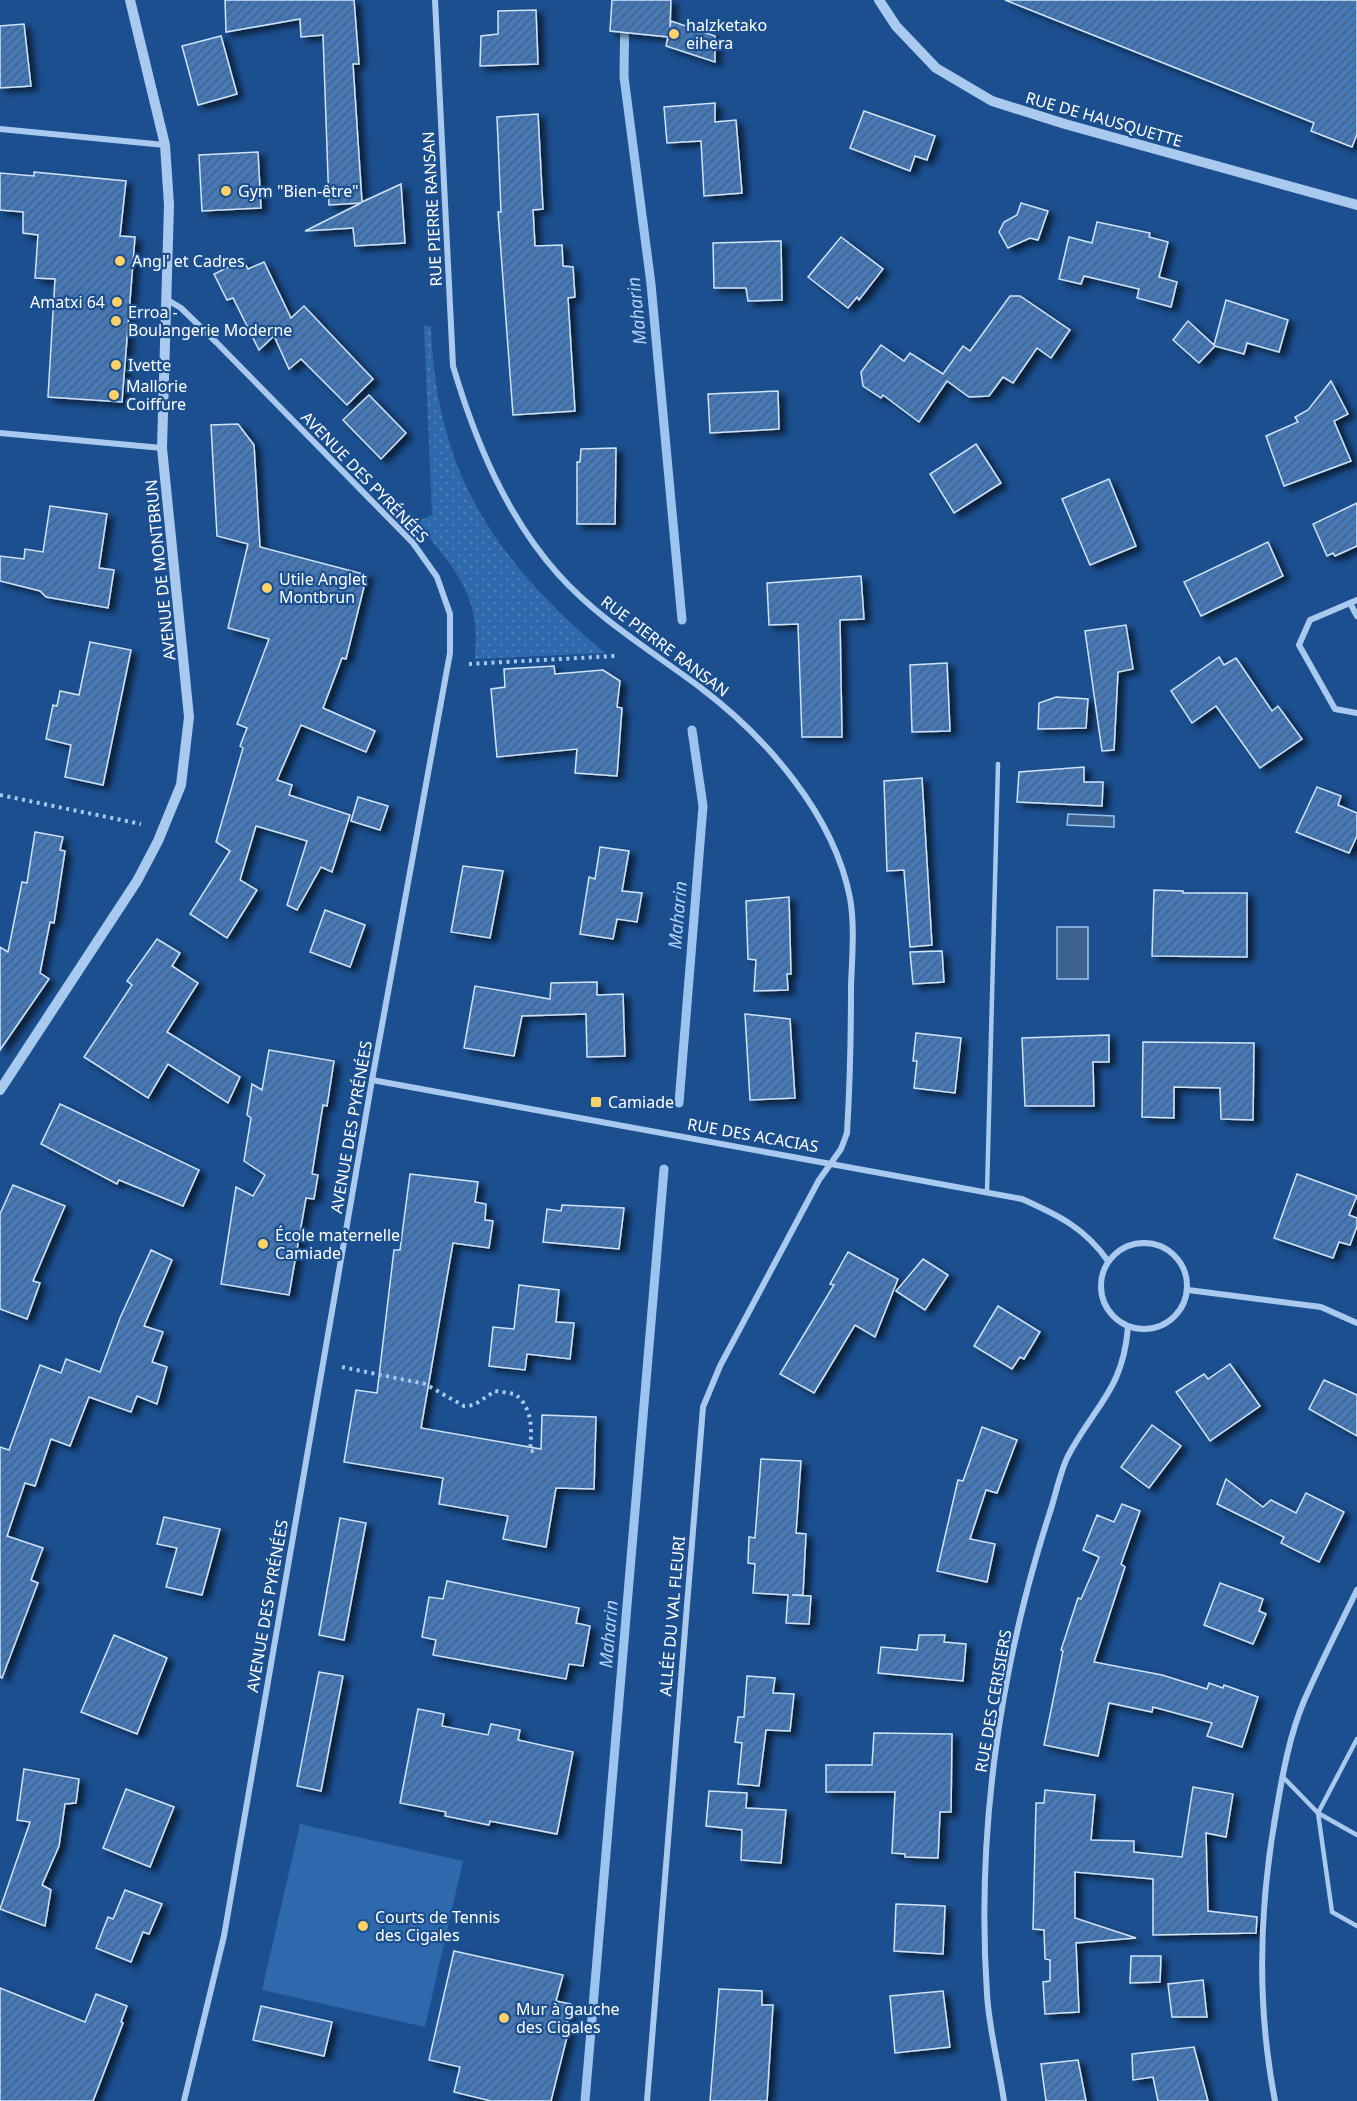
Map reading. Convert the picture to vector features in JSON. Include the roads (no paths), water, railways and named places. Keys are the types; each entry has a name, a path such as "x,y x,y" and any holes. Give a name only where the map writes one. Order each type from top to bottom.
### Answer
{"street":[{"name":"AVENUE DE MONTBRUN","path":"0,1090 137,880 172,813 181,785 189,717 162,448 169,205 165,145 130,0"},
{"name":"RUE PIERRE RANSAN","path":"435,0 453,366 469,419 491,470 519,521 557,573 600,615 723,706 786,768 821,824 840,865 850,899 852,939 850,1091 847,1133 842,1149 830,1163"},
{"name":"RUE DE HAUSQUETTE","path":"879,0 896,26 936,69 992,101 1065,124 1357,205"},
{"path":"0,129 165,145"},
{"name":"AVENUE DES PYRÉNÉES","path":"165,298 181,308 216,342 413,543 437,577 450,614 450,653 372,1080 224,1936 184,2101"},
{"path":"0,433 162,448"},
{"path":"1357,616 1354,602 1310,620 1299,645 1335,709 1357,713"},
{"name":"RUE DES ACACIAS","path":"372,1080 1022,1199 1058,1215 1093,1239 1108,1261"},
{"name":"ALLÉE DU VAL FLEURI","path":"647,2101 703,1407 720,1366 830,1163"},
{"path":"1145,1242 1160,1245 1172,1251 1182,1263 1187,1276 1188,1290 1181,1309 1167,1323 1155,1328 1128,1327 1115,1318 1103,1298 1102,1275 1108,1261 1118,1250 1131,1244 1145,1242"},
{"path":"1188,1290 1320,1307 1357,1323"},
{"name":"RUE DES CERISIERS","path":"1004,2101 987,1995 984,1852 998,1734 1028,1578 1035,1556 1068,1456 1108,1396 1120,1372 1126,1354 1128,1327"},
{"path":"1275,2101 1265,2049 1260,1968 1266,1864 1282,1776 1303,1703 1357,1590"}],"lane":[{"path":"987,1192 998,764"},
{"path":"1357,1739 1318,1813 1332,1912 1357,1926"},
{"path":"1282,1776 1318,1813 1357,1834"}],"waterway":[{"name":"Maharin","path":"625,0 624,77 651,284 682,620"},
{"name":"Maharin","path":"679,1103 703,806 692,730"},
{"name":"Maharin","path":"585,2101 664,1169"}],"place":[{"name":"halzketako eihera","path":"674,34"},
{"name":"Gym \"Bien-être\"","path":"226,191"},
{"name":"Angl' et Cadres","path":"120,261"},
{"name":"Amatxi 64","path":"117,302"},
{"name":"Erroa - Boulangerie Moderne","path":"116,321"},
{"name":"Ivette","path":"116,365"},
{"name":"Mallorie Coiffure","path":"114,395"},
{"name":"Utile Anglet Montbrun","path":"267,588"},
{"name":"Camiade","path":"596,1102"},
{"name":"École maternelle Camiade","path":"263,1244"},
{"name":"Courts de Tennis des Cigales","path":"363,1926"},
{"name":"Mur à gauche des Cigales","path":"504,2018"}]}
